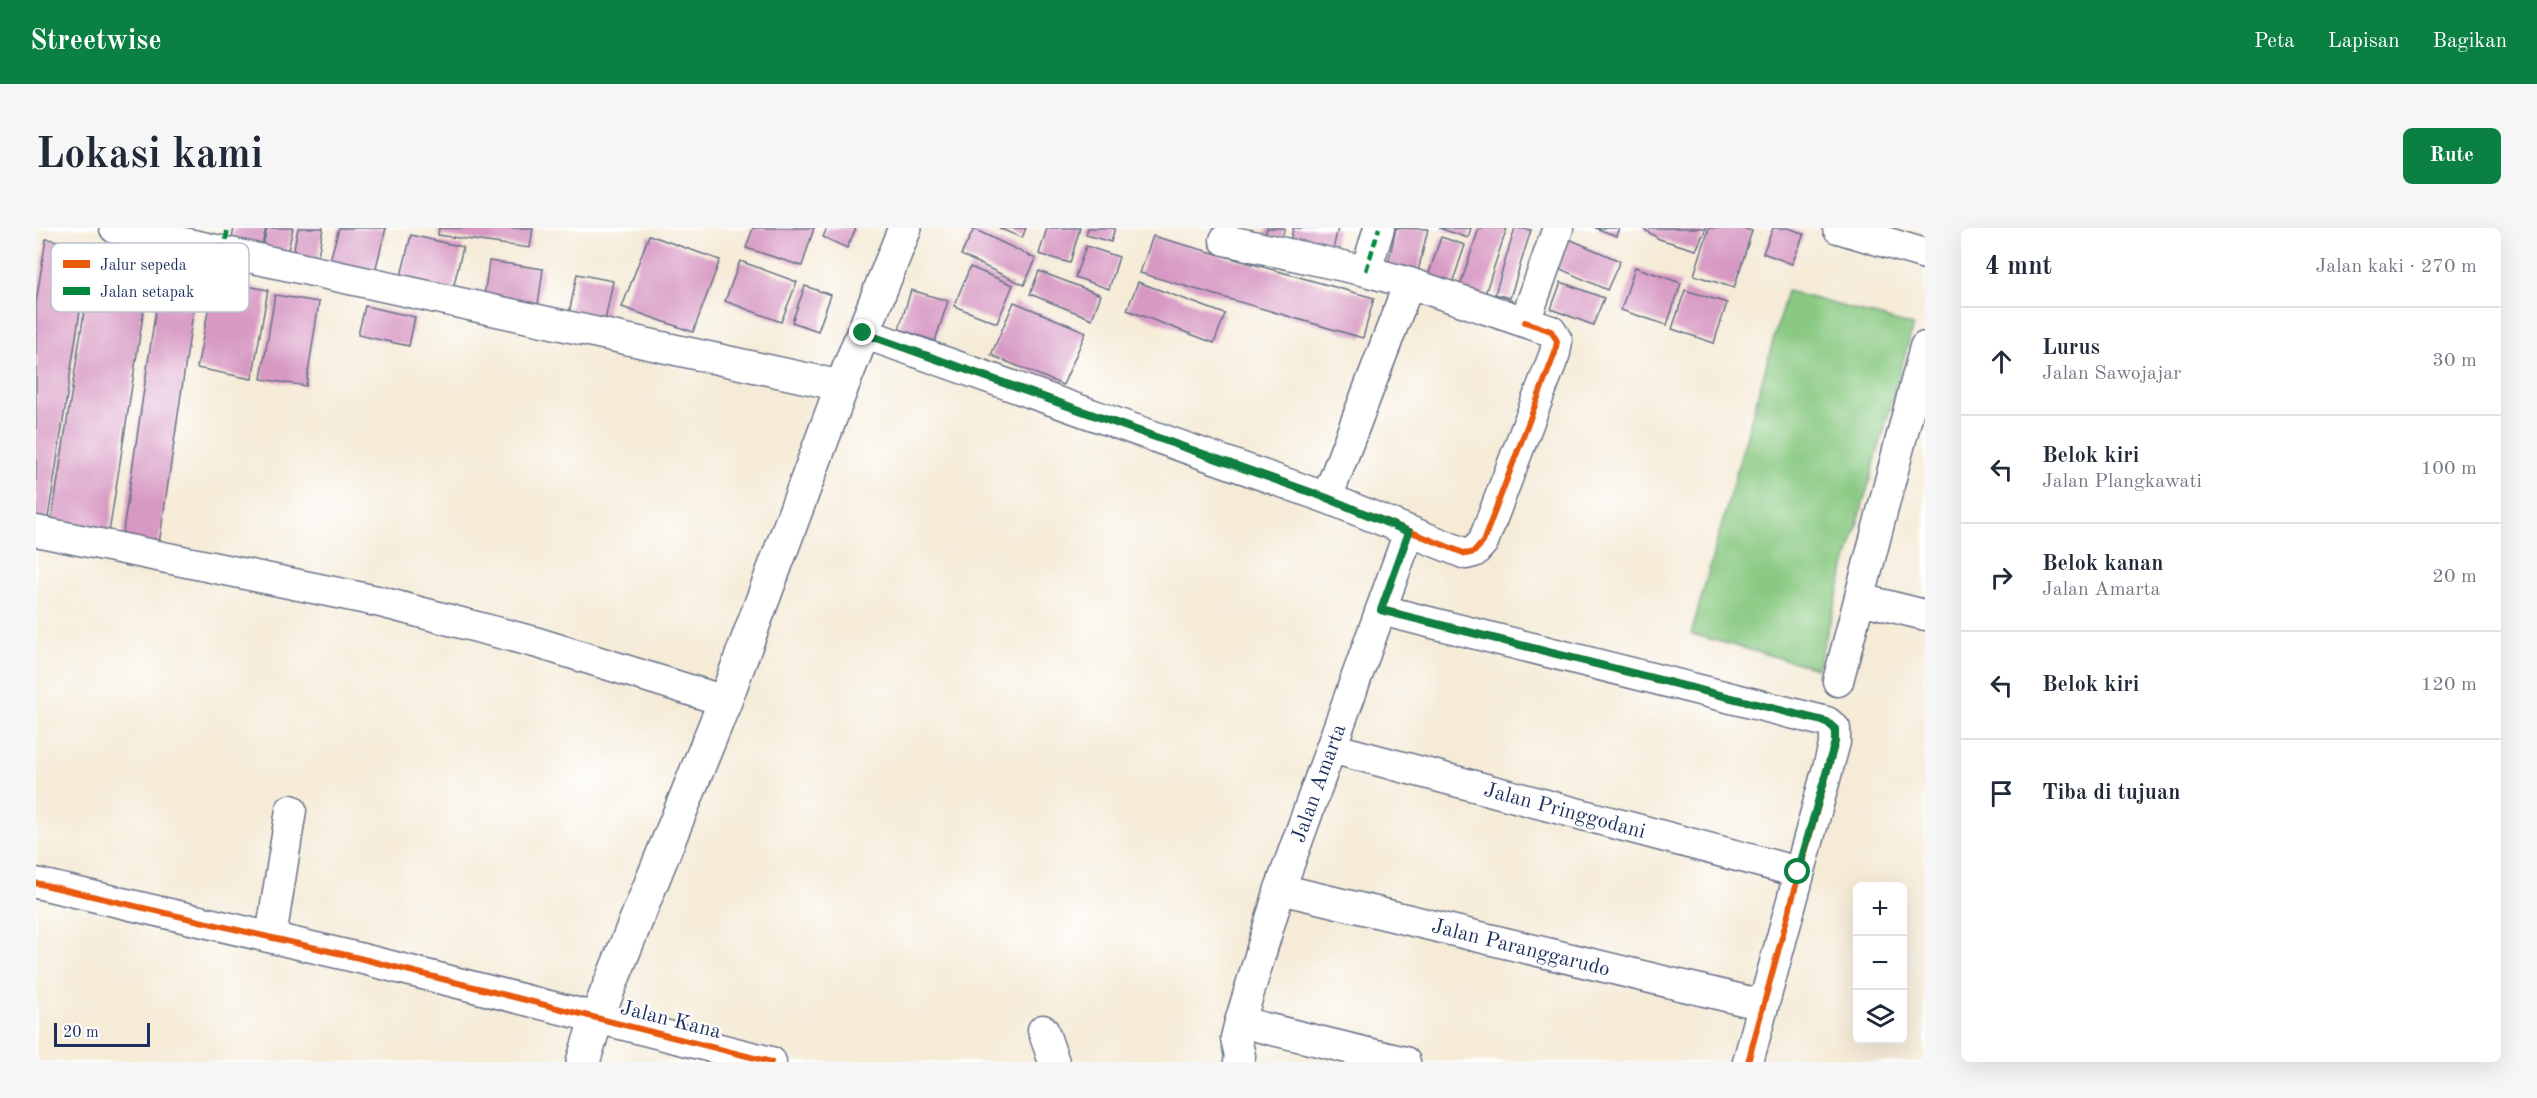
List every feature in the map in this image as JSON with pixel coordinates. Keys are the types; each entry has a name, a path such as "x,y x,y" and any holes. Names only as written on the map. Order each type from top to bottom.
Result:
{"main road":[{"path":"583,1062 597,1017 725,701 842,386 905,228"}],"street":[{"path":"115,228 225,240"},
{"path":"1366,271 1379,228"},
{"path":"1525,322 1558,228"},
{"path":"1838,228 1925,254"},
{"path":"863,333 1327,498 1466,554 1474,552 1484,542 1555,353 1557,341 1551,331 1409,283 1366,271 1225,240"},
{"path":"249,246 842,386"},
{"path":"1327,498 1409,283"},
{"path":"1838,681 1917,409 1925,347"},
{"path":"36,531 377,601 538,643 725,701"},
{"name":"Jalan Amarta","path":"1217,1062 1238,1041 1280,889 1409,532"},
{"path":"1860,599 1925,615"},
{"path":"1381,610 1827,722 1835,729 1835,742 1748,1062"},
{"name":"Jalan Pringgodani","path":"1331,748 1798,872"},
{"path":"271,937 291,810"},
{"name":"Jalan Kana","path":"36,883 271,937 771,1062"},
{"name":"Jalan Paranggarudo","path":"1280,889 1763,1005"},
{"path":"1043,1030 1054,1062"},
{"path":"1238,1041 1405,1062"}],"green space":[{"path":"1787,291 1913,326 1817,668 1691,634"}],"building":[{"path":"234,228 266,228 259,256 249,254 249,243 231,243"},
{"path":"267,228 293,228 286,259 261,254"},
{"path":"298,228 323,228 316,267 291,263"},
{"path":"339,228 386,228 373,279 328,267"},
{"path":"439,228 533,228 530,248 438,235"},
{"path":"753,228 814,228 802,266 746,248"},
{"path":"827,228 856,228 847,248 823,237"},
{"path":"999,228 1026,228 1022,238"},
{"path":"1047,228 1080,228 1070,263 1039,254"},
{"path":"1088,228 1115,228 1111,242 1086,235"},
{"path":"1267,228 1285,228 1282,238 1265,234"},
{"path":"1293,228 1338,228 1332,254 1290,244"},
{"path":"1396,228 1428,229 1416,280 1386,273"},
{"path":"1439,228 1471,228 1468,238"},
{"path":"1479,228 1507,228 1484,297 1459,289"},
{"path":"1515,228 1531,230 1510,298 1495,294"},
{"path":"1595,228 1620,228 1617,236"},
{"path":"1642,228 1706,228 1696,250 1659,239"},
{"path":"1709,228 1742,228 1752,231 1734,288 1694,275"},
{"path":"1773,228 1789,228 1804,234 1792,264 1763,253"},
{"path":"974,229 1036,259 1024,285 961,255"},
{"path":"411,235 463,247 451,297 399,284"},
{"path":"649,235 720,260 693,332 622,307"},
{"path":"1153,236 1374,298 1363,338 1140,273"},
{"path":"1441,237 1465,245 1450,290 1426,282"},
{"path":"46,239 71,243 51,243 51,312 80,312 47,525 36,523 36,303"},
{"path":"1569,239 1620,261 1607,290 1556,267"},
{"path":"1086,246 1119,257 1109,289 1075,277"},
{"path":"489,261 543,269 537,312 483,304"},
{"path":"740,261 797,282 781,322 725,301"},
{"path":"970,267 1013,285 997,323 954,306"},
{"path":"1635,267 1681,283 1667,325 1621,310"},
{"path":"1039,271 1101,295 1092,319 1030,294"},
{"path":"577,274 613,281 603,331 567,324"},
{"path":"1138,282 1225,314 1214,343 1127,310"},
{"path":"1561,282 1604,298 1593,325 1551,309"},
{"path":"249,286 268,290 252,379 197,368 208,312 249,312"},
{"path":"805,286 831,295 818,331 792,322"},
{"path":"911,290 948,301 935,341 899,329"},
{"path":"1685,290 1727,303 1714,343 1672,329"},
{"path":"275,295 319,302 306,386 261,379"},
{"path":"1014,302 1086,332 1063,385 991,355"},
{"path":"365,306 415,317 409,346 358,335"},
{"path":"84,312 143,312 108,539 50,530"},
{"path":"155,312 193,312 158,551 121,545"}],"marked path":[{"path":"225,243 228,228"},
{"path":"1366,271 1379,228"}],"cycle path":[{"path":"863,333 1327,498 1466,554 1474,552 1483,542 1555,353 1557,341 1551,331 1525,322"},
{"path":"1381,610 1827,722 1835,729 1835,742 1748,1062"},
{"path":"36,883 359,958 771,1062"}],"route":[{"path":"863,333 1327,498 1409,532 1381,610 1827,722 1835,729 1835,742 1798,872"}]}
